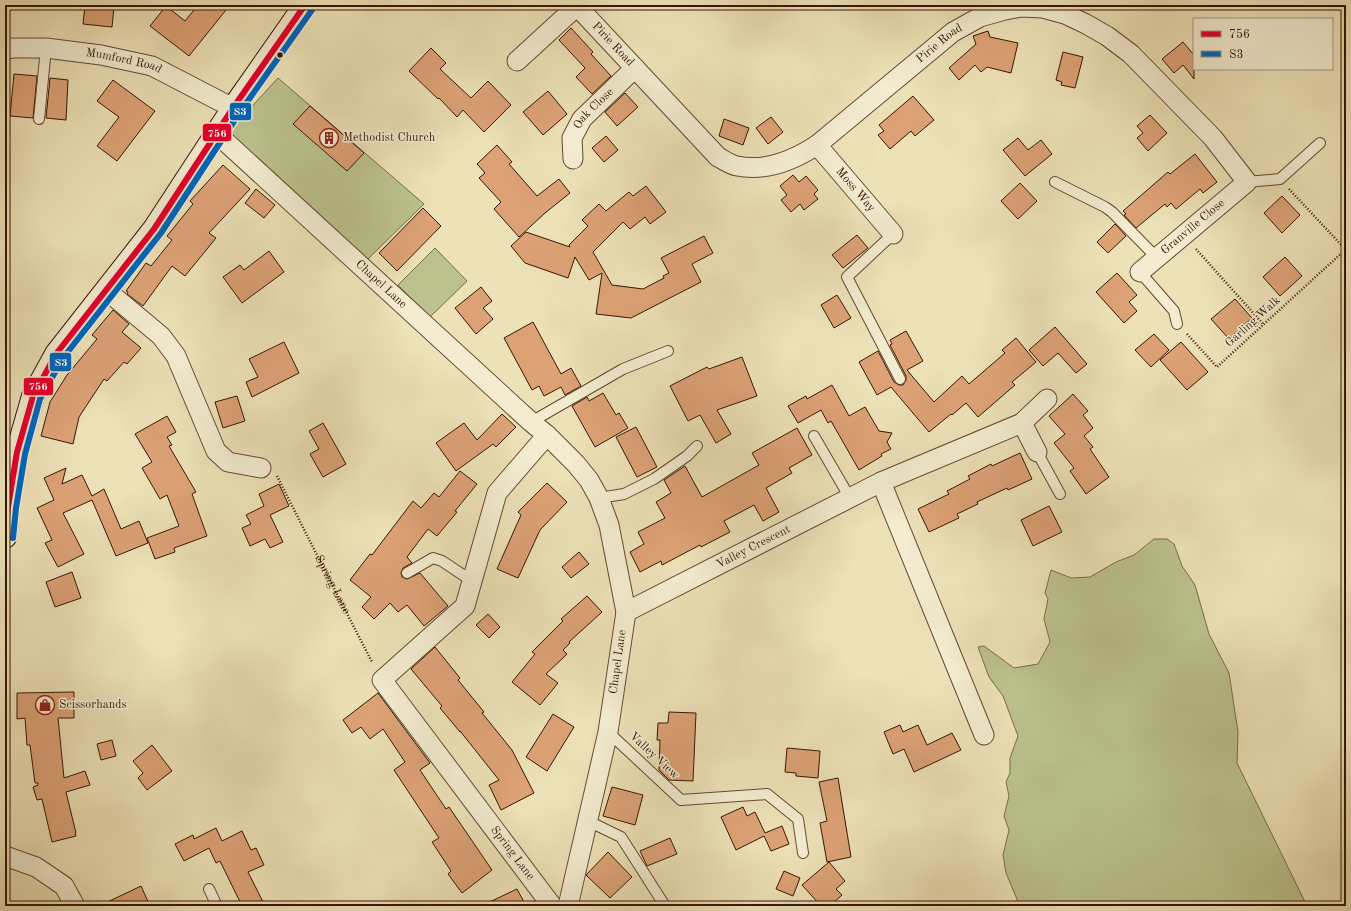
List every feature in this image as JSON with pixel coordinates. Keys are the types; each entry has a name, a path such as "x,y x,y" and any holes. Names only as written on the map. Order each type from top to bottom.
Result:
{"street":[{"path":"5,537 7,506 17,452 33,396 56,354 154,229 216,133 305,5"},
{"path":"517,61 577,6"},
{"name":"Pirie Road","path":"577,6 718,157 736,166 756,168 778,164 800,156 817,145 953,32 980,17 1005,10 1021,7 1043,8 1065,14 1086,24 1107,36 1131,54 1213,138 1247,182"},
{"name":"Mumford Road","path":"5,49 46,48 101,55 152,66 233,108"},
{"name":"Oak Close","path":"573,159 572,138 582,119 635,68"},
{"name":"Chapel Lane","path":"216,133 530,422 547,435 576,464 599,498 609,525 626,612 608,732 568,906"},
{"name":"Moss Way","path":"817,145 893,234"},
{"name":"Granville Close","path":"1140,272 1247,182"},
{"path":"106,290 161,336 176,356 216,451 228,462 260,468"},
{"name":"Valley Crescent","path":"626,612 881,482 1022,423 1047,399"},
{"path":"1022,423 1037,452"},
{"path":"382,680 464,606 497,492 547,435"},
{"path":"881,482 984,735"},
{"name":"Spring Lane","path":"382,680 552,906"},
{"path":"5,856 36,867 64,886 75,906"}],"lane":[{"path":"39,119 46,48"},
{"path":"1247,182 1280,179 1320,143"},
{"path":"1055,182 1105,206 1157,258"},
{"path":"893,234 847,277 900,379"},
{"path":"1140,272 1174,311 1177,324"},
{"path":"530,422 623,369 668,351"},
{"path":"814,436 850,498"},
{"path":"599,498 624,494 654,479 687,456 697,446"},
{"path":"1037,452 1060,494"},
{"path":"407,573 433,558 442,561 472,581"},
{"name":"Valley View","path":"608,732 681,800 767,794 798,819 803,853"},
{"path":"588,821 621,837 666,906"},
{"path":"209,890 217,906"}],"path":[{"name":"Garling Walk","path":"1177,324 1217,367 1346,250 1280,179"},
{"path":"1184,235 1264,324"},
{"name":"Spring Lane","path":"260,468 278,477 382,680"}],"green space":[{"path":"278,78 424,204 367,260 225,136"},
{"path":"435,248 467,281 430,317 398,285"},
{"path":"1154,539 1167,539 1174,544 1182,566 1195,585 1209,634 1229,673 1238,732 1237,763 1307,906 1019,906 1006,873 1003,855 1009,830 1004,816 1009,796 1006,782 1010,773 1010,758 1018,736 1003,696 989,677 978,647 984,646 1014,668 1038,664 1050,642 1044,619 1048,599 1045,593 1051,570 1071,578 1090,577 1116,562 1134,555"}],"building":[{"path":"85,5 114,7 112,27 83,24"},
{"path":"198,5 230,5 189,56 150,26 166,6 185,21"},
{"path":"571,28 593,52 591,54 611,76 592,94 576,77 585,68 559,40"},
{"path":"988,31 990,37 1018,43 1011,73 987,67 981,72 975,65 959,80 949,68 976,44 973,36"},
{"path":"1183,42 1193,54 1194,79 1183,65 1174,73 1162,59"},
{"path":"431,48 446,63 440,69 471,98 488,81 511,105 484,132 463,110 457,117 439,98 438,99 409,71"},
{"path":"1063,52 1083,57 1075,88 1061,85 1062,82 1056,80"},
{"path":"14,74 37,76 33,118 10,116"},
{"path":"50,78 68,80 66,120 46,118"},
{"path":"113,80 155,111 117,161 97,146 119,117 97,101"},
{"path":"548,91 567,114 543,135 523,112"},
{"path":"625,93 638,107 617,126 605,112"},
{"path":"913,96 934,120 915,136 911,131 890,149 878,135 884,131 879,125"},
{"name":"Methodist Church","path":"310,106 364,153 347,171 293,124"},
{"path":"1150,115 1167,133 1148,151 1137,138 1143,133 1137,126"},
{"path":"771,117 783,132 768,144 756,128"},
{"path":"724,119 749,128 743,145 719,136"},
{"path":"606,136 618,150 604,162 592,148"},
{"path":"1018,138 1028,150 1041,140 1052,154 1025,176 1003,150"},
{"path":"497,145 512,162 509,164 537,196 559,179 570,193 519,237 494,209 501,202 479,178 485,173 477,164"},
{"path":"1195,154 1217,182 1203,193 1200,189 1176,209 1171,203 1167,207 1165,204 1136,228 1124,215 1126,214 1123,211 1168,172 1170,174"},
{"path":"223,165 250,189 209,233 216,238 185,276 172,266 143,306 127,294 128,292 126,291 146,263 151,266 172,240 167,236 193,204 190,201"},
{"path":"793,175 799,182 806,176 818,190 814,194 818,199 804,210 800,204 791,212 781,200 787,195 780,186"},
{"path":"1020,183 1037,201 1018,219 1001,201"},
{"path":"646,186 666,212 650,224 645,217 630,229 623,222 593,252 612,285 643,289 664,278 663,276 669,273 661,258 704,236 713,253 692,264 701,282 631,318 596,314 602,273 589,280 575,257 568,278 525,263 511,246 526,232 570,247 569,245 588,226 582,220 599,204 606,211 629,192 633,196"},
{"path":"256,189 275,205 264,218 245,203"},
{"path":"1282,196 1300,215 1282,233 1264,213"},
{"path":"423,208 441,226 397,271 379,253"},
{"path":"1115,224 1126,236 1108,253 1097,242"},
{"path":"857,235 868,248 843,268 832,255"},
{"path":"269,251 284,272 242,303 223,277 240,265 244,270"},
{"path":"1285,257 1302,276 1280,296 1263,277"},
{"path":"1117,273 1137,295 1129,302 1137,311 1124,323 1096,292"},
{"path":"481,287 492,301 483,308 493,319 476,334 455,308"},
{"path":"837,295 851,318 834,328 821,305"},
{"path":"1235,299 1252,318 1229,339 1211,319"},
{"path":"113,310 129,324 122,332 141,348 127,364 124,362 107,381 104,379 79,417 73,444 41,436 50,402 67,375 97,339 92,335"},
{"path":"533,322 561,374 571,368 581,386 565,395 561,387 544,396 539,386 532,390 504,338"},
{"path":"1055,327 1087,364 1076,373 1058,353 1043,366 1029,350"},
{"path":"906,331 923,361 907,370 934,402 962,376 969,384 1005,353 1002,350 1016,338 1036,362 1012,382 1015,385 978,417 966,403 929,432 891,387 877,395 859,362 878,351 894,382 899,385 903,385 906,380 906,376 890,345 892,344 890,340"},
{"path":"1154,334 1169,350 1151,367 1135,350"},
{"path":"284,342 299,373 252,397 246,382 258,377 249,359"},
{"path":"1181,342 1208,372 1187,390 1160,360"},
{"path":"742,357 757,396 717,410 731,434 716,443 700,415 688,421 670,386 707,367 709,369"},
{"path":"832,385 849,416 865,407 879,431 892,433 887,442 891,449 881,454 882,456 859,470 831,421 828,423 821,410 798,423 788,406 806,396 807,399"},
{"path":"603,393 616,415 619,413 628,428 595,447 572,406 587,397 589,401"},
{"path":"1073,394 1088,411 1083,415 1093,428 1084,436 1093,447 1090,449 1109,477 1086,494 1070,471 1074,468 1054,443 1065,434 1049,416"},
{"path":"237,396 245,421 223,428 215,402"},
{"path":"502,414 516,427 496,447 493,444 456,471 436,443 464,423 477,440"},
{"path":"167,416 176,432 167,437 172,445 169,446 196,492 192,494 207,536 174,548 175,552 155,559 147,538 179,526 167,495 160,499 142,468 152,462 135,434"},
{"path":"323,423 346,464 323,477 310,454 319,449 309,431"},
{"path":"636,427 657,467 637,477 616,437"},
{"path":"797,428 812,455 789,468 792,473 766,488 779,512 763,521 754,505 724,521 730,532 701,547 700,545 662,565 661,561 640,572 630,552 644,544 638,532 665,518 656,502 671,493 664,480 685,466 702,497 759,465 752,453"},
{"path":"1020,453 1032,479 1008,490 1007,488 977,502 978,504 957,514 959,518 929,532 918,509 949,494 947,491 970,479 968,476 991,464 992,466"},
{"path":"66,468 62,484 82,475 92,496 104,489 121,529 139,521 148,543 116,556 92,500 63,513 84,554 58,567 45,543 52,540 37,508 54,500 44,478"},
{"path":"460,471 477,484 455,511 457,512 437,536 428,529 407,557 412,563 403,568 401,573 402,577 407,579 420,573 448,606 424,626 407,605 398,612 390,603 374,619 362,607 371,597 350,580 370,554 372,555 413,501 421,508 434,493 439,497"},
{"path":"547,483 567,502 540,530 518,578 497,569 521,515 518,512"},
{"path":"279,484 289,506 270,515 283,542 270,548 265,539 250,546 242,528 251,524 246,515 264,506 259,494"},
{"path":"1049,506 1062,532 1033,546 1021,520"},
{"path":"579,552 589,564 571,578 562,567"},
{"path":"72,572 81,598 55,607 46,582"},
{"path":"587,596 602,612 569,642 570,643 563,650 567,654 546,674 558,683 540,705 512,682 535,654 532,652 563,621 561,619"},
{"path":"488,614 500,627 489,638 476,625"},
{"path":"435,647 460,678 458,680 484,712 482,713 512,750 534,793 501,810 489,785 499,780 440,708 442,706 411,669"},
{"path":"74,692 74,718 58,718 64,778 85,771 90,785 66,792 76,836 52,842 42,799 37,800 33,787 38,785 38,783 35,783 30,745 27,745 25,718 17,719 17,693"},
{"path":"378,693 430,763 420,770 446,809 449,807 492,870 462,893 448,874 451,871 432,842 439,838 394,770 405,762 383,729 370,739 361,727 352,733 343,720"},
{"path":"669,712 696,713 693,781 669,780 659,770 660,740 657,740 658,723 668,723"},
{"path":"553,714 574,727 547,771 526,757"},
{"path":"900,725 903,732 918,725 927,745 952,733 961,750 914,772 904,749 893,754 884,732"},
{"path":"112,740 116,756 101,760 97,744"},
{"path":"152,745 172,771 147,790 138,778 143,773 133,761"},
{"path":"787,748 820,751 818,778 796,776 796,773 785,772"},
{"path":"838,778 851,857 827,862 820,823 827,821 819,782"},
{"path":"612,787 643,795 635,825 603,816"},
{"path":"743,807 747,816 755,812 765,833 782,826 789,844 771,851 764,836 736,850 721,817"},
{"path":"216,828 222,841 242,831 251,850 256,848 264,865 248,872 265,906 242,906 220,861 216,863 209,848 184,861 175,844 193,835 194,839"},
{"path":"670,838 677,854 647,866 640,851"},
{"path":"608,852 632,877 610,898 586,875"},
{"path":"829,862 845,881 836,889 842,895 830,906 821,906 802,885"},
{"path":"784,871 800,878 793,896 776,889"},
{"path":"141,886 150,906 99,906"},
{"path":"517,889 524,902 516,906 481,906"}],"transit line":[{"name":"756","path":"5,537 8,507 17,452 33,396 56,354 154,229 233,108 305,5"},
{"name":"S3","path":"13,538 16,508 25,454 40,399 63,358 161,233 240,112 312,10"}],"place":[{"name":"Methodist Church","path":"329,138"},
{"name":"Scissorhands","path":"45,705"}]}
